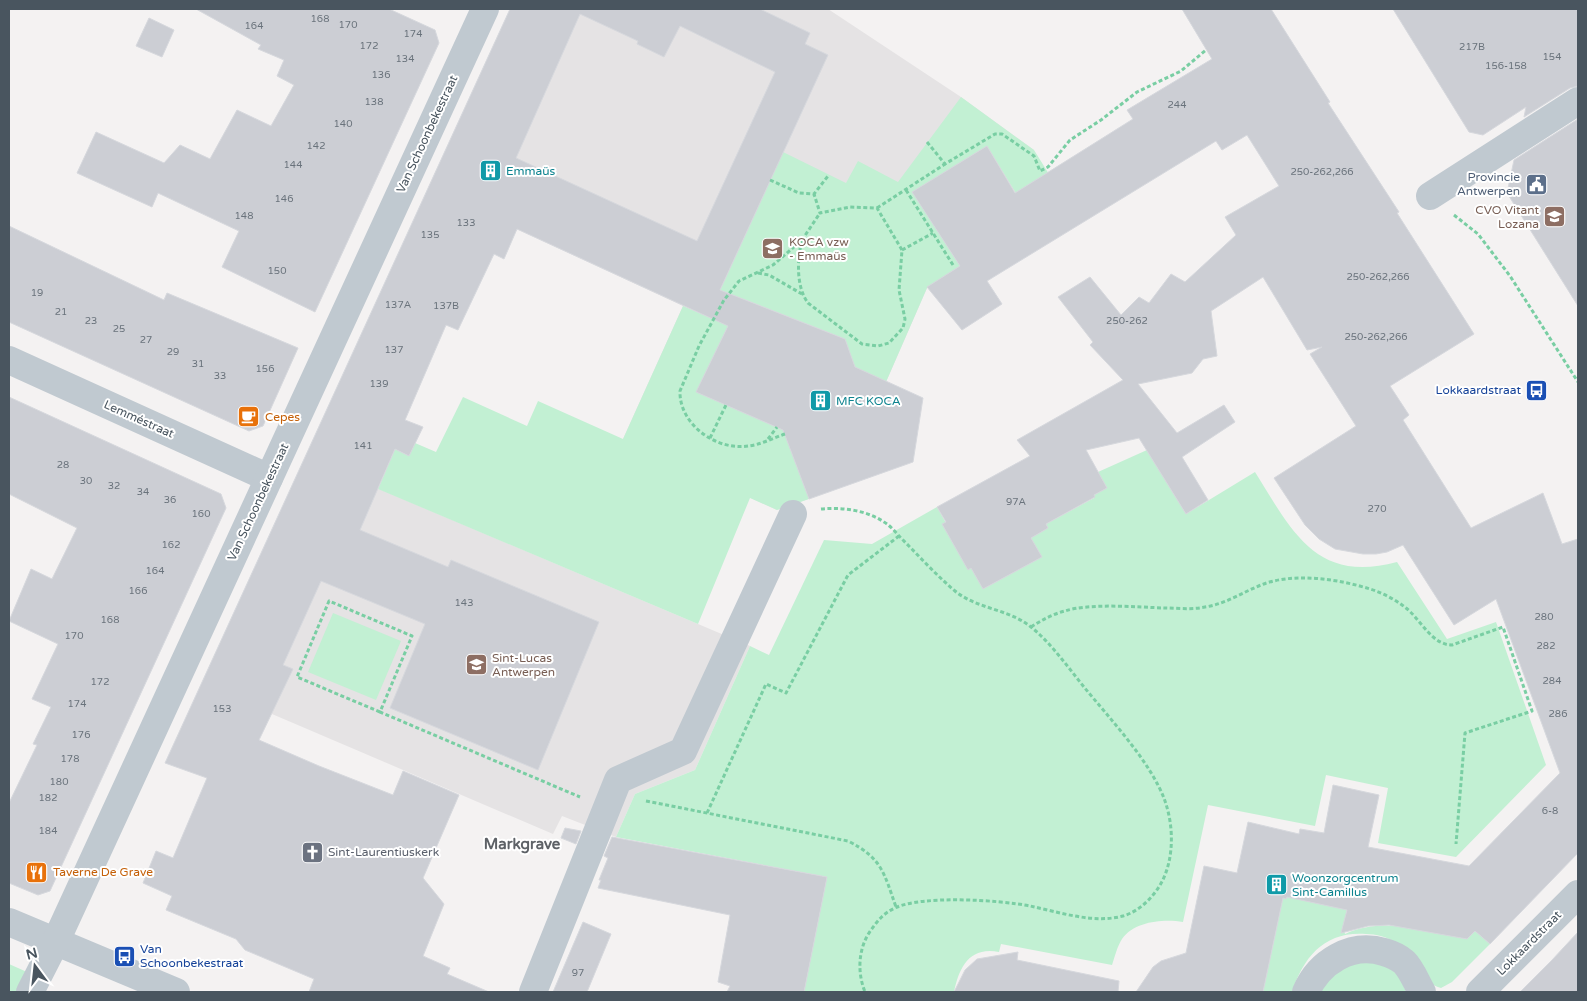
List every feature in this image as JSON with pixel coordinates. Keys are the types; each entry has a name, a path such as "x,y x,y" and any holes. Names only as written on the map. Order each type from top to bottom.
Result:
{"street":[{"name":"Van Schoonbekestraat","path":"30,992 56,941 269,478 476,12"},
{"path":"1430,196 1578,101"},
{"name":"Lemméstraat","path":"9,360 269,478"},
{"path":"533,992 618,780 683,751 793,514"},
{"name":"Lokkaardstraat","path":"1480,992 1578,894"},
{"path":"9,922 176,992"},
{"path":"1306,992 1322,968 1333,959 1348,952 1378,950 1393,955 1404,963 1422,992"}],"path":[{"path":"785,434 748,446 722,443 699,431 684,412 680,399 680,391 699,346 724,300 739,281 773,265 802,240 820,213 850,207 877,208 944,164 995,134 1002,134 1034,156 1040,171 1048,167 1070,140 1101,120 1137,92 1181,70 1206,50"},
{"path":"927,142 944,164"},
{"path":"814,194 828,176"},
{"path":"770,180 799,193 814,194"},
{"path":"906,190 952,265"},
{"path":"814,194 820,213"},
{"path":"1430,196 1478,234 1510,276 1578,382"},
{"path":"758,272 769,275 802,294 808,303 862,344 878,346 889,343 902,328 905,318 899,290 902,250 877,208"},
{"path":"902,250 932,233"},
{"path":"802,240 799,264 802,294"},
{"path":"710,438 726,405"},
{"path":"767,440 776,427"},
{"path":"793,514 834,508 850,509 885,522 957,592 988,608 1015,617 1031,627 1052,648 1114,723 1152,773 1165,801 1171,826 1170,852 1165,876 1141,908 1123,916 1098,918 1077,916 1027,905 986,900 947,900 896,907 879,918 865,938 860,959 860,979 865,992"},
{"path":"707,813 766,684 786,693 848,575 899,536"},
{"path":"1031,627 1044,619 1066,610 1086,607 1186,609 1205,607 1224,602 1262,585 1293,578 1338,582 1369,589 1389,597 1407,608 1438,642 1444,645 1452,645 1503,627 1532,711 1466,733 1456,844"},
{"path":"380,712 412,636 329,601 297,677 380,712 610,802 707,813 848,841 875,858 885,873 896,907"}],"shaded area":[{"name":"KOCA vzw - Emmaüs","path":"510,9 828,9 961,97 1034,150 1033,221 927,288 886,382 913,462 777,510 623,439 683,306 428,188"},
{"name":"Sint-Lucas Antwerpen","path":"306,458 750,646 695,770 635,794 616,837 562,816 553,834 272,714"}],"green space":[{"path":"961,97 1034,150 1065,200 1033,221 987,146 913,192 960,266 927,288 886,382 855,367 845,339 741,298 697,392 783,430 809,499 777,510 750,498 698,624 378,489 395,449 409,456 415,443 436,452 463,397 527,426 538,401 623,439 683,306 708,317 783,152 846,183 858,161 898,182"},
{"path":"1147,450 1186,514 1255,472 1281,514 1295,532 1326,559 1346,566 1369,567 1397,562 1447,639 1496,622 1546,765 1456,857 1378,843 1388,788 1326,775 1315,826 1208,805 1183,922 1159,921 1134,928 1122,939 1112,965 1001,944 999,952 980,952 967,961 959,975 954,992 804,992 827,877 616,837 635,794 695,770 750,646 769,655 824,540 872,544 937,507 983,589 1041,557 1031,538 1048,528 1046,524 1094,498 1094,495 1107,488 1098,472"},
{"path":"333,613 401,641 376,700 308,672"},
{"path":"1287,897 1347,909 1345,934 1375,926 1390,926 1420,929 1466,939 1475,931 1490,944 1452,982 1441,988 1421,975 1401,948 1389,939 1370,934 1352,934 1339,937 1318,948 1303,967 1292,992 1263,992 1283,898 1286,899"},
{"path":"1360,960 1389,968 1399,977 1406,992 1317,992 1331,973"},
{"path":"9,964 27,972 17,992 9,992"}],"building":[{"path":"196,9 389,9 435,30 439,43 315,312 222,267 239,231 158,193 152,207 77,173 96,132 164,163 180,145 210,159 237,110 271,126 294,85 277,76 284,60 258,49 261,45"},
{"path":"510,9 760,9 810,33 805,44 828,55 720,290 845,339 855,367 923,398 913,462 809,499 783,430 696,392 728,326 517,229 504,259 494,254 458,330 446,325 405,420 423,427 409,456 395,449 360,530 448,567 451,560 599,622 538,770 390,708 425,624 321,581 283,665 293,669 259,740 393,795 403,771 459,795 423,878 444,904 423,956 450,968 447,974 489,992 309,992 314,979 245,950 236,939 166,910 172,896 143,883 156,851 173,858 207,778 165,763","holes":["580,14 638,41 637,44 664,57 680,26 775,72 697,241 516,158"]},
{"path":"1182,9 1271,9 1474,334 1390,386 1409,415 1403,420 1471,528 1543,493 1562,544 1578,539 1578,853 1490,944 1475,931 1467,939 1389,925 1368,926 1341,933 1347,910 1287,897 1286,899 1283,898 1263,992 1136,992 1153,967 1161,961 1186,953 1204,866 1237,873 1248,822 1299,834 1300,829 1324,833 1333,785 1379,795 1368,847 1469,866 1560,773 1496,599 1454,625 1403,545 1387,552 1376,554 1363,554 1335,549 1319,539 1305,525 1274,478 1356,426 1310,354 1322,347 1307,350 1263,277 1211,311 1217,356 1203,359 1192,373 1138,384 1177,433 1224,405 1235,422 1182,457 1208,500 1186,514 1139,438 1086,450 1107,488 1094,495 1095,497 1046,524 1048,528 1031,538 1042,557 983,589 971,568 968,570 942,524 946,522 937,507 1030,456 1017,440 1123,380 1090,345 1093,342 1058,297 1090,277 1121,315 1139,297 1149,303 1171,274 1185,282 1236,235 1225,217 1279,186 1247,135 1222,150 1216,141 987,281 1002,304 962,330 927,287 960,266 912,192 987,146 1015,193 1133,119 1127,110 1212,59"},
{"path":"1393,9 1578,9 1578,86 1570,88 1524,117 1526,107 1483,135 1469,132"},
{"path":"149,18 174,30 162,57 136,46"},
{"path":"1578,119 1578,306 1507,193 1514,160"},
{"path":"9,226 164,300 167,293 298,348 263,426 249,431 9,322"},
{"path":"9,397 221,494 226,508 50,891 38,895 9,883 9,803 37,745 33,744 51,707 32,699 58,644 9,621 31,569 52,579 77,528 9,494"},
{"path":"565,828 581,831 576,844 561,838"},
{"path":"612,837 827,877 804,992 727,992 730,986 718,982 730,915 598,888 601,880 599,880 608,858 604,856"},
{"path":"583,922 611,934 587,992 553,992"},
{"path":"1578,932 1578,992 1520,992 1552,960"},
{"path":"1018,952 1017,960 1119,981 1118,992 954,992 965,970 977,959"}],"place":[{"name":"Emmaüs","path":"490,171"},
{"name":"Provincie Antwerpen","path":"1536,184"},
{"name":"CVO Vitant Lozana","path":"1555,217"},
{"name":"KOCA vzw - Emmaüs","path":"773,249"},
{"name":"Lokkaardstraat","path":"1537,390"},
{"name":"MFC KOCA","path":"820,401"},
{"name":"Cepes","path":"249,417"},
{"name":"Sint-Lucas Antwerpen","path":"476,665"},
{"name":"Sint-Laurentiuskerk","path":"312,852"},
{"name":"Taverne De Grave","path":"37,872"},
{"name":"Woonzorgcentrum Sint-Camillus","path":"1276,885"},
{"name":"Van Schoonbekestraat","path":"124,956"}],"district":[{"name":"Markgrave","path":"522,844"}]}
